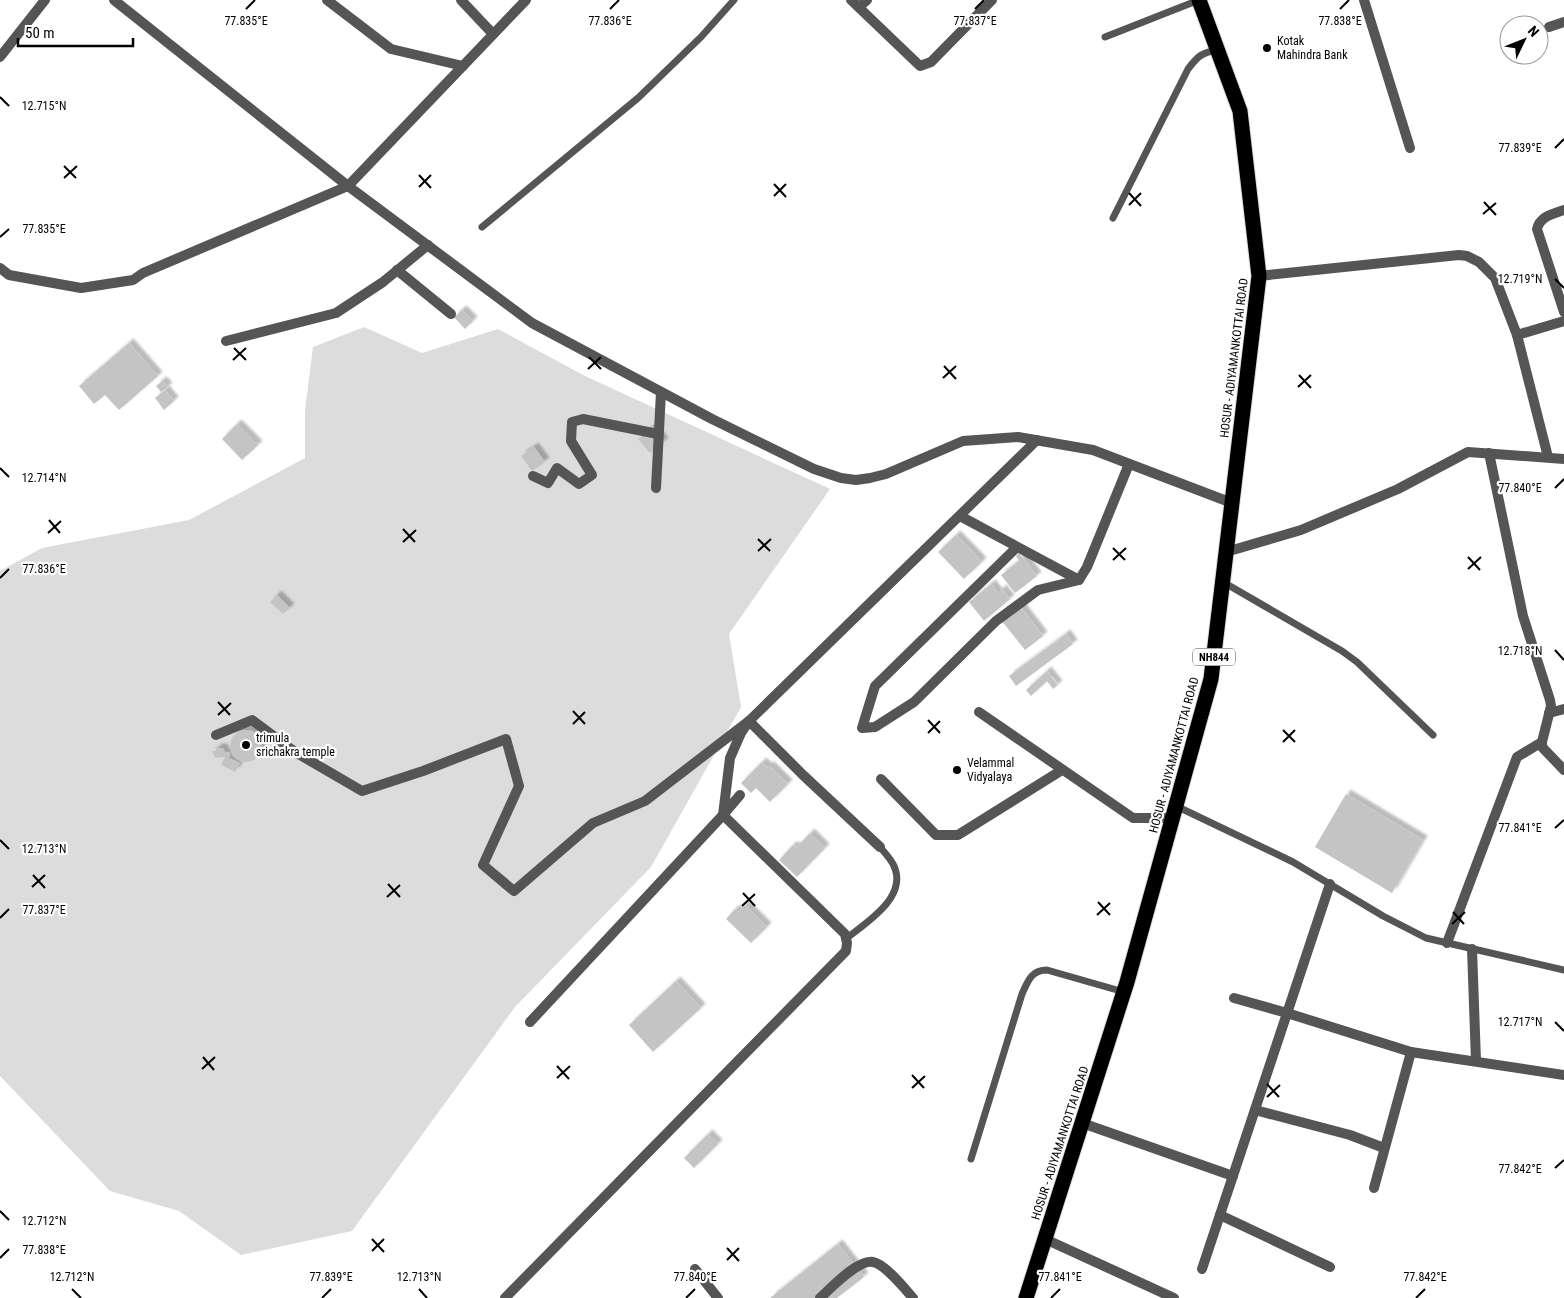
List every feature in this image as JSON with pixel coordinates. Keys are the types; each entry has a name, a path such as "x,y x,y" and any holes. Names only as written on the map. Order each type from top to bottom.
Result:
{"highway":[{"name":"HOSUR - ADIYAMANKOTTAI ROAD","path":"1026,1298 1124,992 1211,679 1259,276 1240,111 1199,0"}],"street":[{"path":"0,57 45,0"},
{"path":"114,0 348,186 532,323 712,419 814,469 841,478 856,480 886,474 963,441 1018,437 1093,450 1232,503"},
{"path":"327,0 391,49 463,66"},
{"path":"461,0 493,34"},
{"path":"0,268 9,275 81,288 133,280 143,273 348,186 526,0"},
{"path":"859,2 920,66 931,62 992,0"},
{"path":"1364,0 1410,148"},
{"path":"1549,27 1564,22"},
{"path":"1564,210 1546,216 1539,222 1538,229 1564,312"},
{"path":"226,341 336,314 428,245"},
{"path":"1259,276 1459,255 1467,256 1479,262 1495,278 1517,335 1548,457"},
{"path":"397,270 451,314"},
{"path":"1517,335 1564,321"},
{"path":"656,488 661,392"},
{"path":"533,476 548,484 557,468 578,484 592,475 571,441 572,422 583,419 658,434"},
{"path":"216,735 252,720 295,752 362,791 423,771 506,739 519,786 483,866 514,891 593,823 645,801 749,721 1037,440"},
{"path":"1226,552 1301,530 1398,489 1468,452 1564,459"},
{"path":"1489,453 1523,616 1550,700 1542,742 1545,752 1564,770"},
{"path":"1017,546 875,686 862,728 875,727 914,702 996,620 1038,590 1079,580 1087,567 1129,464"},
{"path":"960,516 1079,580"},
{"path":"1549,713 1564,708"},
{"path":"979,712 1133,818 1174,812"},
{"path":"723,815 730,758 741,733 749,721"},
{"path":"749,721 880,847"},
{"path":"1447,943 1517,757 1542,742"},
{"path":"881,779 936,835 958,834 1062,770"},
{"path":"530,1022 740,795"},
{"path":"505,1298 846,951 847,938 723,815"},
{"path":"1202,1269 1330,884"},
{"path":"1472,949 1476,1060"},
{"path":"1234,998 1411,1052 1476,1060 1564,1075"},
{"path":"1374,1188 1411,1052"},
{"path":"1255,1110 1350,1135 1384,1148"},
{"path":"1082,1123 1233,1176"},
{"path":"1220,1215 1330,1267"},
{"path":"1045,1239 1174,1298"},
{"path":"820,1298 858,1266 866,1262 875,1262 884,1268 913,1298"},
{"path":"695,1269 718,1298"}],"lane":[{"path":"482,227 638,98 701,37 734,0"},
{"path":"1105,37 1199,0"},
{"path":"1113,218 1188,69 1196,58 1204,53 1218,50"},
{"path":"1223,581 1342,651 1357,662 1433,735"},
{"path":"1174,812 1293,862 1383,916 1426,938 1564,970"},
{"path":"847,938 875,917 890,899 897,881 894,866 880,847"},
{"path":"971,1158 1022,994 1034,973 1039,970 1047,970 1124,992"}],"shaded area":[{"path":"364,327 422,353 498,329 585,376 830,489 729,634 741,707 651,867 515,1007 352,1231 241,1255 179,1211 110,1191 0,1076 0,571 42,548 189,520 305,458 305,410 313,347"}],"building":[{"path":"462,310 473,321 465,329 454,317"},
{"path":"129,343 158,376 119,410 105,395 94,404 79,386"},
{"path":"162,381 168,387 161,392 156,386"},
{"path":"165,390 174,401 164,410 155,398"},
{"path":"237,424 258,445 242,460 222,439"},
{"path":"652,427 664,442 650,453 638,439"},
{"path":"534,447 545,462 532,471 521,456"},
{"path":"956,535 982,562 964,579 938,552"},
{"path":"1019,553 1037,576 1015,593 1001,575 1019,561 1016,556"},
{"path":"991,584 998,593 1002,589 1010,599 984,621 969,602"},
{"path":"277,595 290,608 283,614 270,602"},
{"path":"1020,606 1043,636 1025,650 1001,620"},
{"path":"1066,634 1073,644 1016,686 1009,676"},
{"path":"1047,671 1058,685 1053,689 1047,681 1031,696 1026,690"},
{"name":"trimula srichakra temple","path":"246,730 257,735 262,746 257,757 246,762 235,757 230,746 235,735"},
{"path":"216,748 223,748 225,753 229,752 230,756 227,757 240,763 235,772 221,765 225,757 215,758 212,751 216,751"},
{"path":"762,762 767,767 770,766 788,784 770,802 756,788 751,793 741,783"},
{"path":"1346,794 1423,840 1392,893 1315,847"},
{"path":"810,833 825,848 797,877 779,860 792,846 797,847"},
{"path":"745,905 767,927 751,943 726,919 735,909 738,912"},
{"path":"676,981 701,1008 653,1052 629,1025"},
{"path":"708,1134 718,1144 694,1168 684,1158"},
{"path":"838,1244 864,1277 837,1298 770,1298"}],"place":[{"name":"Kotak Mahindra Bank","path":"1267,48"},
{"name":"trimula srichakra temple","path":"246,745"},
{"name":"Velammal Vidyalaya","path":"957,770"}]}
